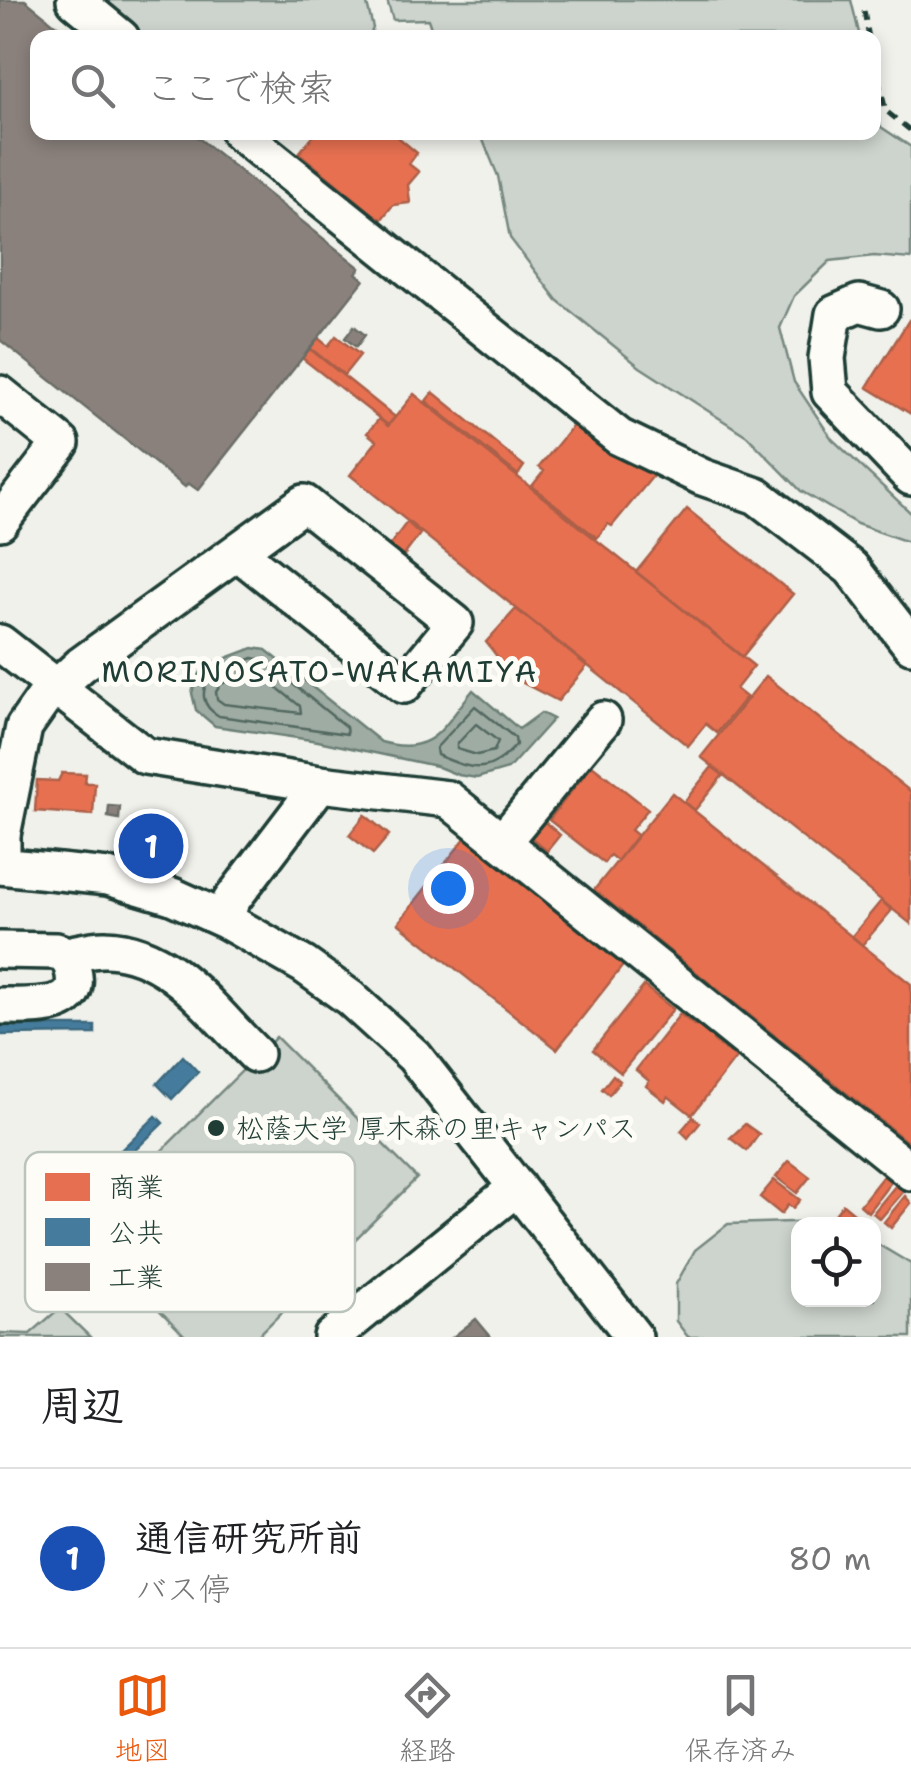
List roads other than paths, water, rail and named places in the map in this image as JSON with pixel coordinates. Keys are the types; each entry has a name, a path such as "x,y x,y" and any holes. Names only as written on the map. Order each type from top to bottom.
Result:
{"street":[{"path":"74,0 111,30"},
{"path":"249,140 619,438 702,477 757,496 851,568 911,645"},
{"path":"881,309 858,303 834,314 827,358 830,392 911,477"},
{"path":"0,394 61,443 0,522"},
{"path":"239,553 404,685 456,623 304,503 80,665 55,688 24,727 2,835 1,866 108,877 172,896 224,920 350,998 414,1056 634,1337"},
{"path":"0,643 145,756 320,784 448,799 911,1172"},
{"path":"503,841 602,720"},
{"path":"224,920 231,901 320,784"},
{"path":"0,950 56,950 67,955 102,948 144,955 164,965 255,1054"},
{"path":"0,1006 54,1005 66,999 74,987 75,971 67,955"},
{"path":"332,1337 517,1187"}],"water":[{"path":"253,648 266,650 381,742 399,746 425,742 445,726 473,690 519,729 541,713 553,719 508,769 477,778 318,741 215,726 196,710 192,693 196,680 205,666"}],"place":[{"name":"通信研究所前","path":"151,846"},
{"name":"松蔭大学 厚木森の里キャンパス","path":"216,1128"}],"district":[{"name":"MORINOSATO-WAKAMIYA","path":"320,671"}]}
